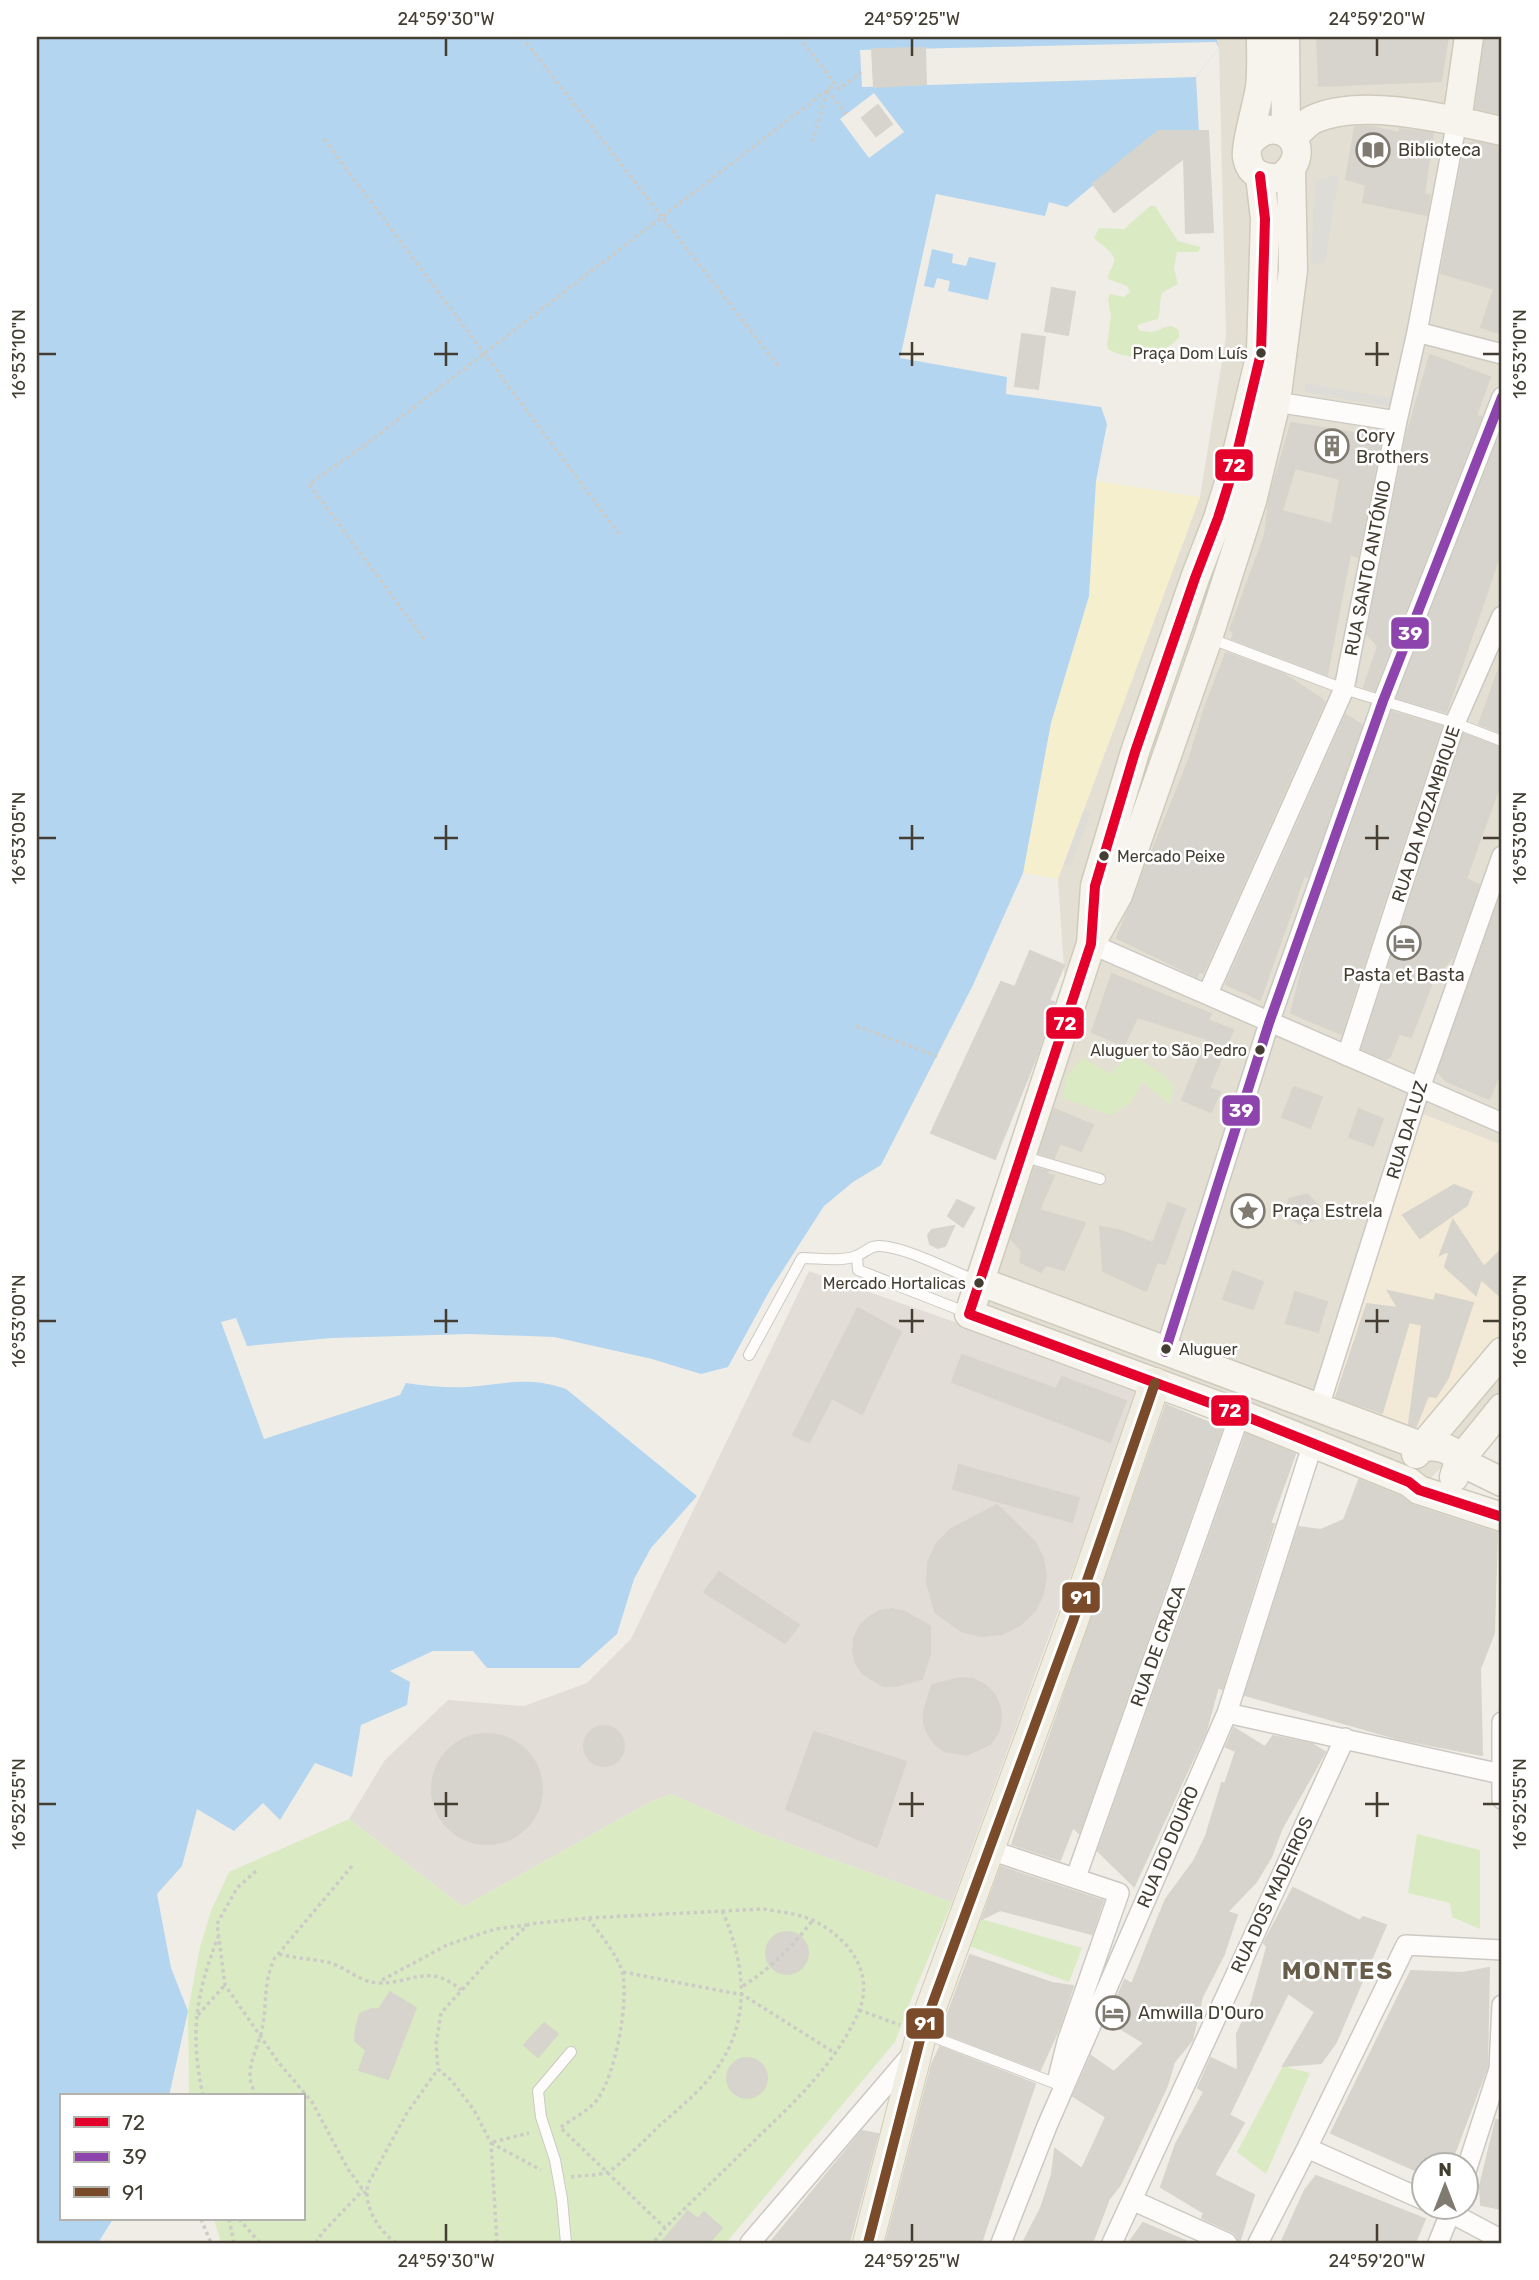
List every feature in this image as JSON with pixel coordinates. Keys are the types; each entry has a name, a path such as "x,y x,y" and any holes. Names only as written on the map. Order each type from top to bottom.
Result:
{"main road":[{"path":"1261,37 1260,86 1247,159 1260,176 1280,178 1291,171"},
{"path":"1285,37 1289,135 1297,151 1297,159 1291,171 1293,270 1276,402 1252,502 1209,638 1118,895 1091,944 969,1314 1502,1517"},
{"path":"1457,121 1469,37"},
{"path":"1289,135 1310,121 1339,112 1395,110 1502,131"},
{"path":"1250,142 1256,134 1265,129 1276,129 1289,135"},
{"path":"1091,944 1095,886 1140,740 1233,470 1261,352 1265,219 1260,176"},
{"path":"981,1282 1424,1447 1448,1449 1455,1453 1459,1461 1502,1482"},
{"path":"1502,1352 1407,1465 1406,1474 1421,1487 1448,1485 1456,1473 1459,1461 1502,1408"},
{"path":"868,2243 919,2041 990,1850 1155,1383"}],"street":[{"name":"RUA SANTO ANTÓNIO","path":"1208,993 1344,690 1457,121"},
{"path":"1417,332 1502,354"},
{"path":"1165,1352 1269,1023 1383,701 1502,397"},
{"path":"1276,402 1397,421"},
{"name":"RUA DA MOZAMBIQUE","path":"1347,1056 1455,723 1502,616"},
{"name":"RUA DA LUZ","path":"1319,1407 1420,1088 1502,856"},
{"path":"1091,944 1502,1123"},
{"name":"RUA DE CRACA","path":"1076,1877 1240,1415"},
{"name":"RUA DO DOURO","path":"1002,2243 1047,2126 1227,1713 1313,1443"},
{"path":"1227,1713 1501,1774"},
{"path":"1502,1723 1502,1799"},
{"name":"RUA DOS MADEIROS","path":"1112,2243 1345,1738"},
{"path":"990,1850 1119,1893 1067,2042 1047,2126"},
{"path":"1258,2243 1406,1945 1502,1950"},
{"path":"1472,2150 1499,2069 1502,2005"},
{"path":"750,2243 919,2041"},
{"path":"1307,2148 1410,2194"},
{"path":"1132,2200 1227,2243"},
{"path":"1438,2243 1444,2220"},
{"path":"1467,2220 1502,2240"}],"lane":[{"path":"1209,638 1344,690 1455,723 1502,741"},
{"path":"1022,1156 1100,1179"},
{"path":"749,1355 802,1258 857,1256 866,1249 880,1246 910,1254 981,1282"},
{"path":"857,1256 858,1270 969,1314"},
{"path":"919,2041 1057,2084"},
{"path":"566,2243 555,2160 541,2117 538,2091 571,2052"}],"path":[{"path":"522,37 779,367"},
{"path":"799,37 839,89 861,72"},
{"path":"424,639 309,484 365,445 835,84"},
{"path":"827,90 846,114"},
{"path":"812,142 827,90"},
{"path":"324,139 619,534"},
{"path":"856,1026 937,1056"},
{"path":"255,2094 250,2079 251,2060 261,2035 266,1977 279,1954 352,1866"},
{"path":"256,1871 237,1888 217,1924 225,1985 279,2063 312,2102 348,2169 364,2192 372,2215 396,2243"},
{"path":"377,1983 447,1945 495,1928 588,1918 763,1909 812,1920 850,1947 861,1966 863,1989 859,2010 835,2053 800,2096 665,2228 653,2243"},
{"path":"639,2145 706,2082 721,2063 739,2021 742,1987 730,1929 722,1910"},
{"path":"742,1987 766,1971 789,1950 812,1920"},
{"path":"316,2243 322,2233 364,2192 377,2163 407,2113 438,2069 436,2044 441,2014 461,1990 529,1924"},
{"path":"203,2094 196,2063 197,2003 204,1972 219,1936"},
{"path":"279,1954 330,1962 353,1975 377,1983 419,1976 447,1978 461,1990"},
{"path":"623,1972 743,1995 835,2053"},
{"path":"197,2016 225,1985"},
{"path":"859,2010 919,2041"},
{"path":"438,2069 452,2080 474,2109 491,2143 497,2243"},
{"path":"561,2127 665,2228"},
{"path":"201,2220 211,2243"},
{"path":"229,2220 234,2243"},
{"path":"240,2220 260,2243"}],"shaded area":[{"path":"1216,37 1502,37 1502,1404 1428,1481 955,1324 1066,999 1058,879 1200,497 1226,336 1219,48"},
{"path":"1339,175 1325,262 1311,265 1315,180"},
{"path":"1306,383 1391,398 1389,407 1305,392"},
{"path":"1084,810 1091,812 1070,866 1064,864"},
{"path":"1423,1114 1502,1145 1502,1334 1421,1435 1332,1399"},
{"path":"809,1271 1140,1387 952,1902 761,1834 671,1794 648,1803 463,1907 349,1819 385,1760 448,1700 524,1706 587,1683 631,1639"}],"green space":[{"path":"1150,206 1155,206 1178,241 1201,247 1198,252 1177,252 1174,269 1178,284 1162,293 1158,319 1137,326 1140,331 1152,332 1172,327 1179,331 1179,338 1155,353 1126,356 1108,349 1111,316 1108,300 1110,294 1124,297 1130,292 1127,286 1108,279 1114,258 1110,251 1094,238 1099,228 1124,229"},
{"path":"1129,1054 1161,1073 1174,1086 1170,1105 1143,1082 1129,1104 1110,1115 1063,1098 1066,1077 1082,1058 1111,1074"},
{"path":"671,1794 761,1834 952,1902 895,2042 726,2243 221,2243 214,2220 304,2220 304,2094 189,2094 188,2011 200,1947 211,1911 229,1872 349,1819 463,1907 648,1803"},
{"path":"1417,1834 1480,1850 1480,1929 1452,1917 1450,1903 1408,1893"},
{"path":"981,1919 1082,1948 1069,1982 969,1946"},
{"path":"1283,2066 1310,2073 1266,2174 1237,2152"}],"sand":[{"path":"1096,481 1200,497 1058,879 1023,873 1051,723 1089,596"}],"water":[{"path":"37,37 1216,37 1219,48 1196,77 1199,133 1158,131 1067,207 1049,202 1045,216 936,194 900,358 1007,377 1006,394 1101,407 1107,424 1096,481 1089,596 1051,723 1023,873 973,985 881,1165 853,1182 824,1206 770,1290 728,1367 701,1374 652,1359 554,1337 470,1334 331,1338 247,1346 236,1318 221,1322 264,1439 400,1395 406,1383 459,1387 516,1382 540,1383 566,1389 697,1496 651,1548 634,1579 617,1634 579,1668 487,1668 473,1651 433,1651 390,1671 410,1682 407,1705 361,1725 352,1777 315,1763 280,1820 263,1803 234,1831 197,1809 182,1866 157,1894 171,1968 188,2011 169,2094 60,2094 60,2220 112,2220 98,2243 37,2243"},
{"path":"932,249 953,254 952,263 966,266 969,257 996,263 988,300 948,291 950,281 937,278 934,288 924,286"}],"pier":[{"path":"1216,42 1219,48 1196,77 862,87 860,50"},
{"path":"874,93 904,132 869,158 840,119"}],"building":[{"path":"1317,37 1448,37 1441,81 1319,86"},
{"path":"1485,37 1502,37 1502,114 1476,108"},
{"path":"925,48 926,84 874,87 872,49"},
{"path":"878,105 892,124 876,136 862,118"},
{"path":"1355,127 1372,127 1399,133 1400,129 1433,133 1424,194 1430,195 1427,215 1363,202 1366,185 1346,179"},
{"path":"1158,131 1208,131 1213,232 1186,233 1184,158 1114,212 1093,184"},
{"path":"1474,142 1502,147 1502,334 1481,327 1494,289 1441,273 1465,145"},
{"path":"1052,288 1075,292 1068,335 1045,331"},
{"path":"1022,334 1045,337 1038,389 1015,386"},
{"path":"1430,355 1490,377 1476,416 1481,417 1374,690 1364,687 1378,646 1367,634 1407,434"},
{"path":"1291,423 1381,437 1358,557 1350,554 1327,675 1232,639 1234,632 1230,630 1265,535 1269,500","holes":["1295,468 1340,479 1332,524 1282,511"]},
{"path":"1502,430 1502,548 1446,712 1397,698"},
{"path":"1226,653 1282,673 1324,703 1203,973 1199,972 1197,977 1117,938 1189,760 1205,707"},
{"path":"1502,666 1502,733 1479,724"},
{"path":"1392,712 1441,726 1341,1034 1291,1013 1305,958"},
{"path":"1346,715 1362,725 1308,877 1304,876 1260,1000 1226,984"},
{"path":"1464,734 1502,748 1502,779 1466,879 1479,885 1453,957 1434,978 1411,1037 1399,1034 1390,1056 1386,1059 1362,1049"},
{"path":"1502,892 1502,1069 1489,1099 1446,1081 1438,1072"},
{"path":"1030,951 1064,965 1049,1001 1054,1002 1037,1055 995,1159 931,1133 1001,982 1015,987"},
{"path":"1112,974 1211,1014 1208,1020 1233,1030 1209,1088 1220,1092 1211,1112 1182,1100 1207,1039 1137,1017 1124,1046 1092,1032"},
{"path":"1294,1087 1322,1097 1310,1128 1282,1117"},
{"path":"1054,1109 1093,1125 1081,1151 1060,1143 1054,1158 1039,1153"},
{"path":"1359,1109 1383,1119 1373,1146 1349,1137"},
{"path":"1035,1168 1048,1171 1047,1174 1054,1176 1039,1210 1085,1223 1064,1270 1046,1265 1041,1272 1020,1262 1022,1251 1011,1239"},
{"path":"1454,1185 1472,1192 1467,1205 1420,1238 1403,1215"},
{"path":"1307,1194 1320,1207 1314,1220 1300,1224 1286,1215 1289,1199"},
{"path":"957,1200 974,1208 963,1227 948,1216"},
{"path":"1168,1203 1185,1209 1165,1264 1157,1262 1146,1291 1103,1271 1100,1227 1118,1230 1153,1243"},
{"path":"1453,1220 1484,1267 1502,1249 1502,1298 1481,1279 1476,1295 1445,1267 1450,1250 1440,1255"},
{"path":"954,1226 945,1246 938,1248 930,1244 928,1235 932,1230"},
{"path":"1233,1271 1263,1282 1253,1309 1223,1299"},
{"path":"1388,1291 1434,1301 1436,1294 1473,1303 1448,1378 1436,1397 1428,1396 1416,1426 1409,1424 1422,1325 1409,1322 1382,1413 1336,1397 1367,1304 1398,1308"},
{"path":"1295,1292 1327,1302 1318,1332 1286,1323"},
{"path":"858,1308 901,1332 862,1414 832,1398 809,1442 793,1435"},
{"path":"962,1355 1056,1389 1062,1377 1126,1401 1110,1442 952,1382"},
{"path":"1166,1405 1222,1428 1079,1833 1073,1827 1060,1860 1012,1844"},
{"path":"1246,1434 1295,1454 1270,1524 1274,1524 1222,1689 1218,1687 1206,1731 1134,1886 1098,1851"},
{"path":"959,1465 1079,1498 1072,1522 953,1489"},
{"path":"1359,1480 1401,1497 1414,1506 1497,1533 1494,1633 1480,1669 1482,1755 1399,1739 1245,1695 1299,1527 1321,1530 1344,1520"},
{"path":"997,1505 1035,1542 1043,1558 1046,1576 1043,1594 1035,1611 1020,1625 1002,1634 981,1636 961,1631 935,1612 927,1583 928,1562 937,1543 951,1529"},
{"path":"719,1572 799,1625 785,1643 704,1592"},
{"path":"892,1609 905,1612 930,1626 930,1654 922,1679 895,1686 883,1686 862,1673 853,1651 854,1639 859,1627 868,1618 879,1611"},
{"path":"960,1678 973,1679 985,1685 995,1695 1000,1707 998,1733 990,1744 967,1755 944,1751 935,1744 924,1723 924,1711 932,1685"},
{"path":"604,1726 618,1732 624,1746 618,1760 604,1766 590,1760 584,1746 590,1732"},
{"path":"1234,1728 1265,1747 1273,1736 1312,1744 1325,1752 1282,1828 1271,1857 1256,1882 1227,1912 1237,1915 1224,1954 1202,1997 1192,2040 1174,2062 1167,2086 1120,2185 1109,2199 1092,2243 1023,2243 1041,2208 1052,2174 1055,2149 1082,2169 1106,2117 1073,2096 1091,2056 1114,2072 1144,2043 1107,2020 1125,1980 1132,1984 1160,1913 1163,1914 1161,1911 1166,1899 1194,1861 1206,1836 1222,1783 1225,1784 1236,1751 1226,1747"},
{"path":"814,1732 906,1762 877,1847 786,1809"},
{"path":"487,1734 508,1738 526,1750 538,1768 542,1789 538,1810 526,1828 508,1840 487,1844 466,1840 448,1828 436,1810 432,1789 436,1768 448,1750 466,1738"},
{"path":"1001,1867 1103,1901 1092,1934 1000,1910 982,1919"},
{"path":"1293,1888 1360,1921 1363,1917 1386,1925 1336,2042 1321,2063 1283,2066 1315,2012 1288,1993 1229,2115 1244,2123 1214,2175 1254,2195 1239,2243 1233,2232 1202,2218 1204,2213 1161,2187 1176,2144 1204,2092 1198,2088 1211,2058 1238,2071 1237,2034 1252,2002 1267,1947 1264,1943"},
{"path":"787,1932 802,1938 808,1953 802,1968 787,1974 772,1968 766,1953 772,1938"},
{"path":"970,1955 1052,1983 1073,1986 1060,2026 1040,2070 941,2032"},
{"path":"1489,1968 1487,2067 1456,2150 1410,2150 1410,2168 1331,2133 1411,1971 1462,1973"},
{"path":"390,1992 416,2008 388,2079 359,2070 366,2050 355,2041 360,2014 379,2009"},
{"path":"544,2023 558,2034 538,2057 524,2045"},
{"path":"940,2047 1035,2084 981,2243 886,2243 932,2064"},
{"path":"747,2058 755,2059 761,2064 766,2070 766,2086 761,2092 755,2097 747,2098 739,2097 733,2092 728,2086 727,2078 728,2070 733,2064 739,2059"},
{"path":"1496,2120 1502,2121 1502,2209 1481,2205 1480,2186"},
{"path":"862,2131 878,2134 849,2243 770,2243"},
{"path":"1316,2176 1410,2213 1410,2220 1425,2220 1415,2243 1281,2243 1305,2190"},
{"path":"688,2211 698,2219 704,2212 722,2228 709,2243 661,2243"},
{"path":"1143,2223 1190,2243 1129,2243"}],"transit line":[{"name":"72","path":"1260,176 1265,219 1261,353 1233,470 1135,752 1095,886 1091,944 969,1314 1240,1414 1409,1482 1419,1490 1502,1517"},
{"name":"39","path":"1165,1352 1269,1023 1383,701 1502,397"},
{"name":"91","path":"868,2243 922,2032 1073,1621 1155,1383"}],"place":[{"name":"Biblioteca","path":"1373,150"},
{"name":"Praça Dom Luís","path":"1261,353"},
{"name":"Cory Brothers","path":"1332,446"},
{"name":"Mercado Peixe","path":"1104,856"},
{"name":"Pasta et Basta","path":"1404,943"},
{"name":"Aluguer to São Pedro","path":"1260,1050"},
{"name":"Praça Estrela","path":"1248,1211"},
{"name":"Mercado Hortalicas","path":"979,1283"},
{"name":"Aluguer","path":"1166,1349"},
{"name":"Amwilla D'Ouro","path":"1113,2013"}],"district":[{"name":"MONTES","path":"1338,1971"}]}
